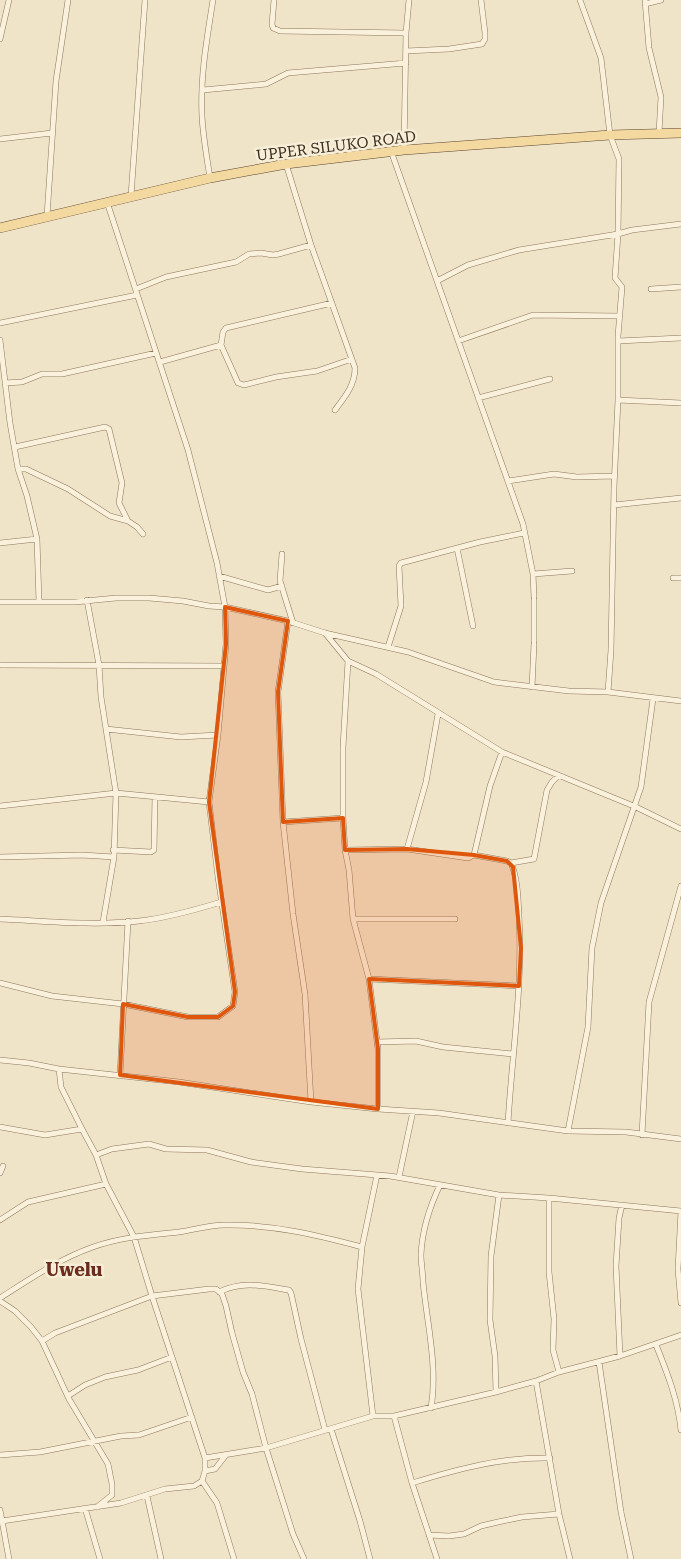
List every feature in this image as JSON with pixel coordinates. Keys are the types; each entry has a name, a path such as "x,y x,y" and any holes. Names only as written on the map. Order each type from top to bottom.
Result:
{"main road":[{"name":"UPPER SILUKO ROAD","path":"0,228 210,178 286,164 404,150 610,135 681,132"}],"street":[{"path":"0,39 9,0"},
{"path":"47,216 56,81 68,0"},
{"path":"131,196 145,0"},
{"path":"210,178 202,121 208,26 213,0"},
{"path":"274,0 272,24 273,28 280,31 406,33"},
{"path":"404,150 406,33 409,0"},
{"path":"406,51 449,49 482,44 485,39 485,33 481,0"},
{"path":"580,0 601,58 610,135 619,159 618,234 615,278 622,287 619,316 618,400 614,476 612,650 608,692"},
{"path":"658,133 661,98 649,48 645,2 661,0"},
{"path":"203,90 266,84 288,72 406,63"},
{"path":"0,139 52,133"},
{"path":"392,151 508,481 524,533 534,574 532,687"},
{"path":"286,164 311,246 355,368 355,377 352,385 336,410"},
{"path":"0,983 52,996 90,1002 123,1004 188,1017 218,1017 233,1006 236,992 221,902 209,802 218,736 226,644 225,607 218,563 188,450 107,202"},
{"path":"437,281 468,265 520,250 632,230 681,224"},
{"path":"0,323 136,292 166,277 236,262 249,254 273,255 311,246"},
{"path":"651,288 681,287"},
{"path":"332,303 226,328 223,332 221,345 238,382 244,386 276,377 316,371 352,358"},
{"path":"458,341 533,315 619,316"},
{"path":"618,341 681,338"},
{"path":"0,340 10,423 18,469 27,496 37,539 39,602"},
{"path":"160,362 221,345"},
{"path":"5,383 22,382 42,374 62,374 156,353"},
{"path":"478,398 550,379"},
{"path":"618,400 681,403"},
{"path":"15,447 105,427 109,429 122,483 119,503 128,521"},
{"path":"18,469 26,470 68,489 110,516 128,521 137,526 143,534"},
{"path":"508,481 554,474 577,477 614,476"},
{"path":"614,505 681,498"},
{"path":"388,647 401,606 399,566 401,563 524,533"},
{"path":"0,543 37,539"},
{"path":"457,548 473,626"},
{"path":"282,554 280,581 290,622 278,692 283,822 292,914 305,994 311,1102"},
{"path":"534,574 572,571"},
{"path":"219,576 268,590 282,586"},
{"path":"673,578 681,578"},
{"path":"0,602 75,602 149,598 225,607 408,652 494,682 569,691 608,692 681,701"},
{"path":"87,600 99,665 101,697 116,793 114,857 103,922"},
{"path":"325,633 348,661 376,674 502,752 636,807 681,830"},
{"path":"348,661 343,747 345,850 349,870 353,919 369,980 377,1042 378,1109"},
{"path":"0,665 224,666"},
{"path":"568,1131 588,1027 592,948 601,903 642,787 654,699"},
{"path":"407,849 426,782 438,714"},
{"path":"106,728 181,737 218,736"},
{"path":"474,855 490,786 502,752"},
{"path":"345,850 407,849 468,858 474,855 507,860 511,863 534,859 547,790 558,776"},
{"path":"0,806 116,793 209,802"},
{"path":"113,850 150,852 154,850 155,797"},
{"path":"283,822 343,818"},
{"path":"0,857 114,857"},
{"path":"508,1123 520,986 521,948 518,899 511,863"},
{"path":"642,1135 649,1002 681,886"},
{"path":"0,919 103,922 139,921 192,911 221,902"},
{"path":"353,919 455,918"},
{"path":"120,1075 128,921"},
{"path":"369,980 520,986"},
{"path":"377,1042 416,1040 443,1047 513,1054"},
{"path":"0,1060 311,1102 439,1113 568,1131 626,1132 681,1139"},
{"path":"2,1521 121,1503 165,1489 194,1486 202,1481 205,1470 205,1458 134,1237 106,1184 96,1156 61,1087 59,1069"},
{"path":"399,1178 413,1111"},
{"path":"0,1128 45,1135 82,1130"},
{"path":"96,1156 112,1150 149,1144 166,1149 207,1150 259,1163 399,1178 499,1195 681,1211 678,1269 681,1303"},
{"path":"0,1173 3,1166"},
{"path":"373,1416 358,1289 362,1247 377,1176"},
{"path":"0,1220 28,1202 106,1184"},
{"path":"431,1408 433,1396 431,1342 421,1256 429,1208 440,1185"},
{"path":"496,1392 495,1356 490,1320 491,1256 499,1195"},
{"path":"550,1198 550,1272 554,1319 553,1350 559,1372"},
{"path":"620,1356 617,1333 616,1266 618,1218 622,1205"},
{"path":"112,1496 109,1468 68,1396 42,1341 15,1311 0,1299 56,1264 94,1247 134,1237 223,1225 262,1226 308,1234 362,1247"},
{"path":"219,1292 231,1286 252,1284 289,1290 291,1292 301,1339 328,1430 360,1521 370,1559"},
{"path":"42,1341 55,1334 152,1296 216,1289 222,1294 226,1306 232,1333 243,1372 252,1394 266,1448 293,1534 304,1559"},
{"path":"205,1458 266,1448 373,1416 394,1416 496,1392 656,1345 681,1335"},
{"path":"656,1345 673,1389 681,1430"},
{"path":"68,1396 85,1385 105,1377 138,1370 172,1357"},
{"path":"599,1362 621,1512 631,1559"},
{"path":"536,1381 559,1514 570,1559"},
{"path":"394,1416 412,1482 437,1559"},
{"path":"0,1455 48,1451 122,1436 140,1435 192,1417"},
{"path":"205,1470 215,1469 226,1455"},
{"path":"412,1482 449,1471 491,1462 550,1458"},
{"path":"202,1481 217,1503 234,1559"},
{"path":"112,1496 121,1503"},
{"path":"97,1507 112,1496"},
{"path":"147,1496 161,1559"},
{"path":"86,1508 100,1559"},
{"path":"0,1510 9,1559"},
{"path":"429,1535 448,1536 464,1534 481,1526 498,1522 522,1517 559,1514"}],"highlighted area":[{"path":"225,607 288,621 278,692 283,822 343,818 345,850 407,849 474,855 507,861 513,867 521,948 519,986 369,979 378,1049 378,1109 120,1075 123,1004 188,1017 218,1017 233,1006 235,992 209,802 226,644"}],"district":[{"name":"Uwelu","path":"74,1270"}]}
